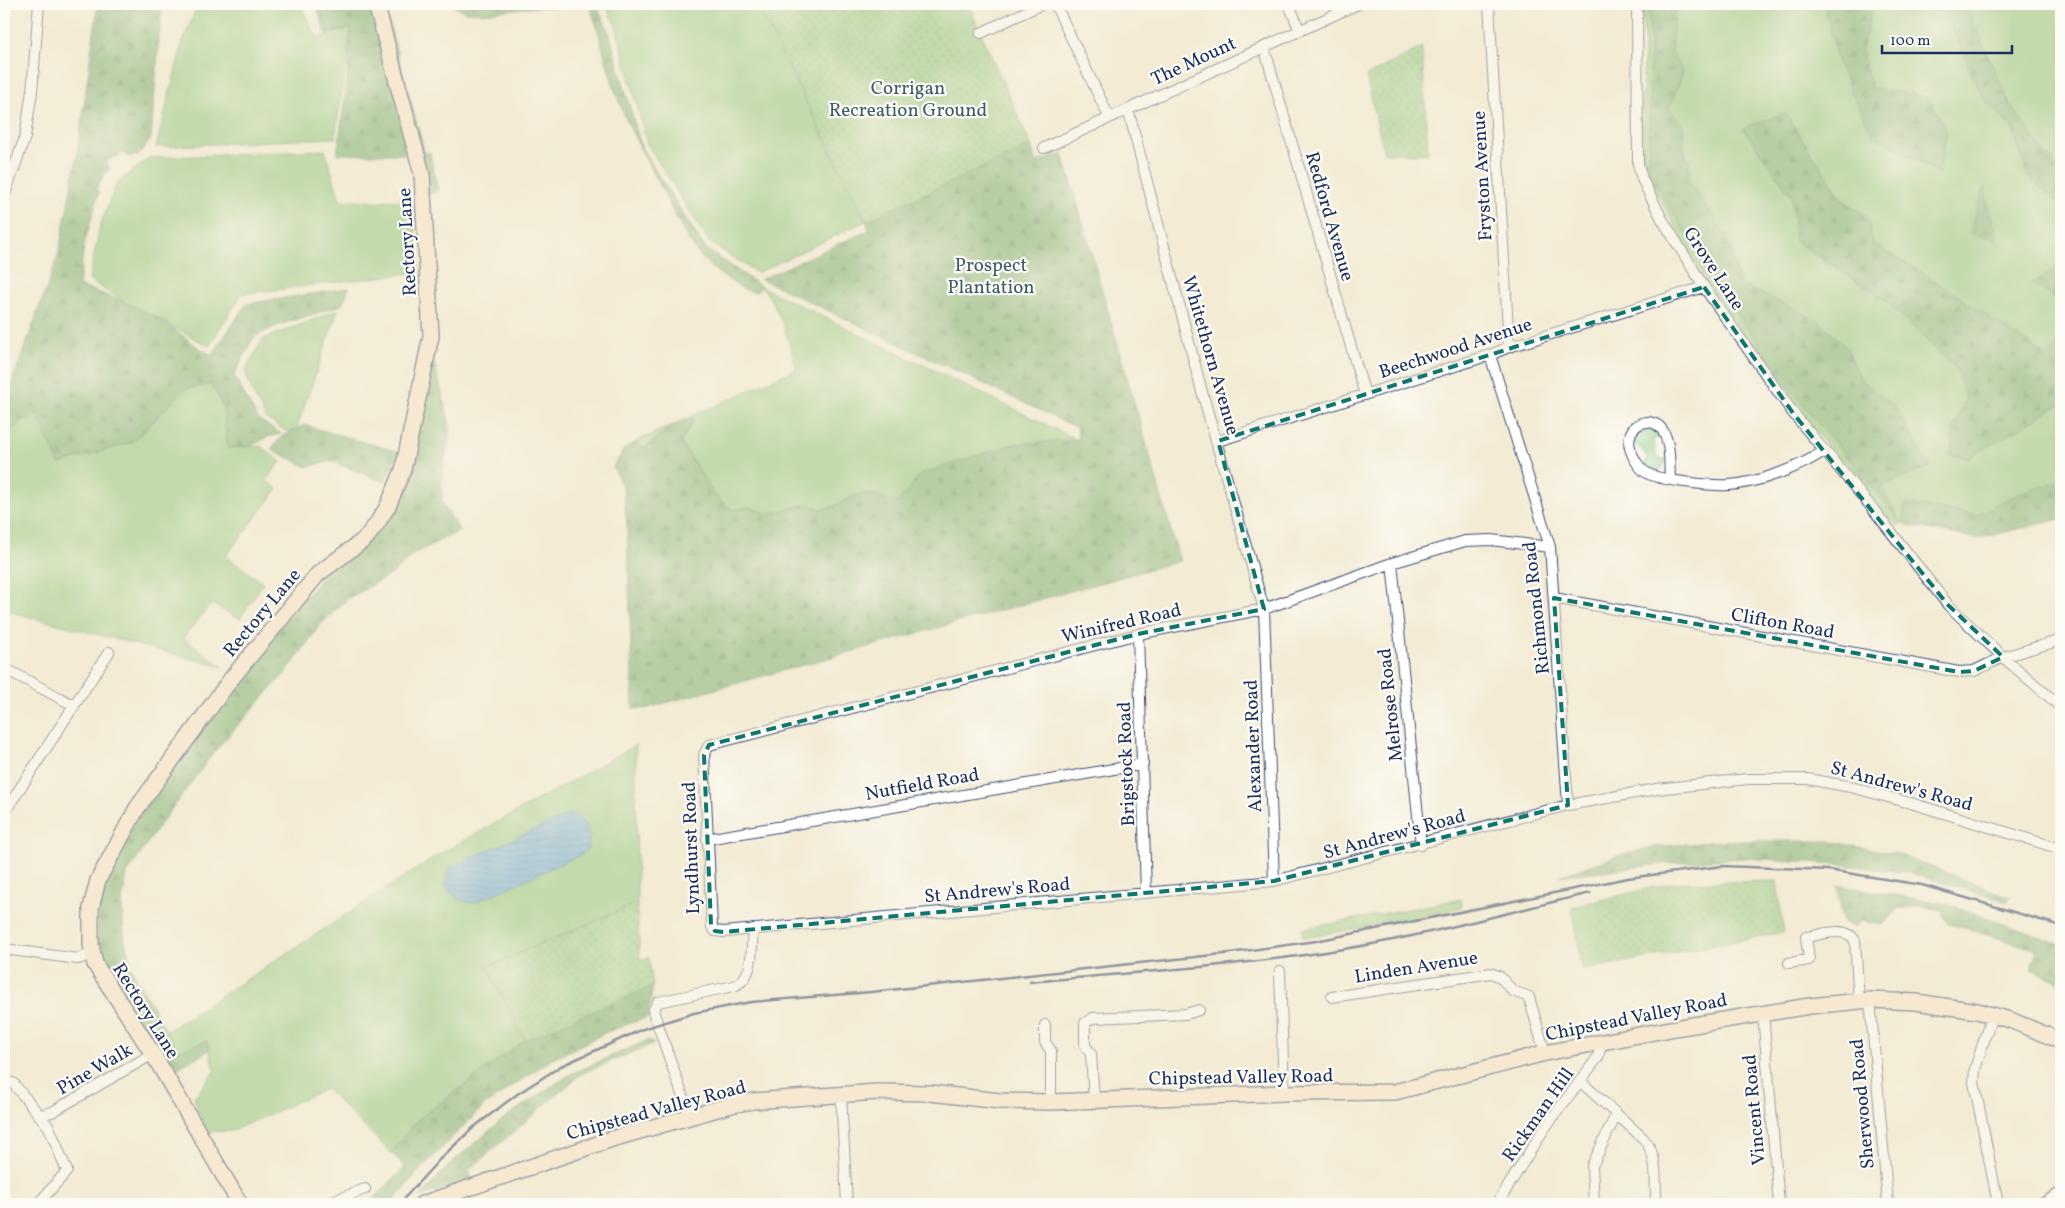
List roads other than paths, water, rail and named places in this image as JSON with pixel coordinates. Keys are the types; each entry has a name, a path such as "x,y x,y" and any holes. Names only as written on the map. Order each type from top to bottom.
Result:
{"main road":[{"name":"Rectory Lane","path":"240,1204 153,1054 100,974 92,954 91,917 95,890 116,844 138,808 231,680 318,574 365,539 376,525 388,506 403,470 431,336 422,174 376,4"},
{"name":"Chipstead Valley Road","path":"424,1204 598,1143 690,1116 748,1102 841,1094 930,1093 1000,1101 1051,1102 1284,1093 1395,1092 1545,1053 1763,1014 1864,1001 1916,1002 1992,1015 2061,1041"}],"street":[{"path":"4,197 24,137 32,91 39,4"},
{"path":"981,33 1042,4"},
{"path":"1055,4 1109,116"},
{"path":"1290,4 1300,29"},
{"name":"The Mount","path":"1044,148 1109,116 1358,4"},
{"name":"Fryston Avenue","path":"1489,4 1509,347"},
{"name":"Grove Lane","path":"1637,4 1638,164 1642,179 1662,219 1704,288 1763,372 1874,509 1948,605 2003,658 2061,707"},
{"name":"Redford Avenue","path":"1264,47 1365,395"},
{"name":"Whitethorn Avenue","path":"1128,109 1202,392 1218,441 1264,609"},
{"name":"Beechwood Avenue","path":"1218,441 1490,356 1509,347 1704,288"},
{"name":"Richmond Road","path":"1490,356 1550,547 1568,805"},
{"path":"1670,480 1668,447 1662,430 1652,423 1640,423 1631,430 1628,438 1629,448 1636,463 1647,473 1670,480 1729,485 1802,465 1825,450"},
{"name":"Winifred Road","path":"704,754 706,747 713,743 1138,634 1264,609 1392,562 1465,540 1491,540 1550,547"},
{"name":"Melrose Road","path":"1392,562 1421,844"},
{"name":"Clifton Road","path":"1554,598 1959,672 1974,671 2003,658 2061,640"},
{"name":"Alexander Road","path":"1264,609 1274,881"},
{"name":"Brigstock Road","path":"1138,634 1146,893"},
{"path":"4,813 109,652"},
{"path":"4,668 74,705"},
{"name":"Lyndhurst Road","path":"704,754 711,925 715,931 724,932"},
{"name":"Nutfield Road","path":"707,839 1143,764"},
{"name":"St Andrew's Road","path":"724,932 1274,881 1568,805 1657,789 1746,778 1808,780 1872,792 2061,849"},
{"path":"690,1116 653,1011 654,1006 658,1002 731,987 742,982 749,969 753,929"},
{"name":"Sherwood Road","path":"1789,963 1809,960 1806,936 1842,932 1850,934 1855,941 1888,1204"},
{"path":"4,949 78,959 92,954"},
{"path":"1280,971 1284,1093"},
{"name":"Linden Avenue","path":"1332,996 1491,973 1500,977 1513,991 1529,997 1545,1053"},
{"path":"1094,1100 1091,1054 1085,1045 1084,1023 1093,1018 1186,1014 1199,1010"},
{"name":"Vincent Road","path":"1763,1014 1779,1204"},
{"path":"1992,1015 1975,1069 1974,1082 1998,1204"},
{"path":"1045,1025 1045,1042 1051,1051 1051,1102"},
{"name":"Rickman Hill","path":"1497,1204 1544,1129 1598,1057 1600,1049 1598,1043"},
{"name":"Pine Walk","path":"39,1115 52,1112 153,1054"},
{"path":"4,1082 13,1084 49,1127 67,1171 38,1204"},
{"path":"1581,1082 1651,1149 1654,1162 1656,1204"},
{"path":"841,1094 847,1204"},
{"name":"Pine Walk","path":"49,1127 52,1112"},
{"path":"1594,1204 1592,1166 1616,1114"},
{"path":"327,1204 365,1189"},
{"path":"2044,1204 2061,1194"}],"water":[{"path":"570,814 585,824 588,832 587,850 580,855 474,903 458,900 446,886 450,867"}],"railway":[{"path":"399,1204 440,1159 474,1127 516,1095 561,1066 643,1029 694,1013 751,1002 871,992 1223,954 1316,941 1628,878 1723,866 1828,870 1922,885 2061,926"},
{"path":"1030,982 1231,964 1350,948 1440,929 1590,893"}],"park label":[{"name":"Corrigan Recreation Ground","path":"908,98"},
{"name":"Prospect Plantation","path":"991,275"}]}
